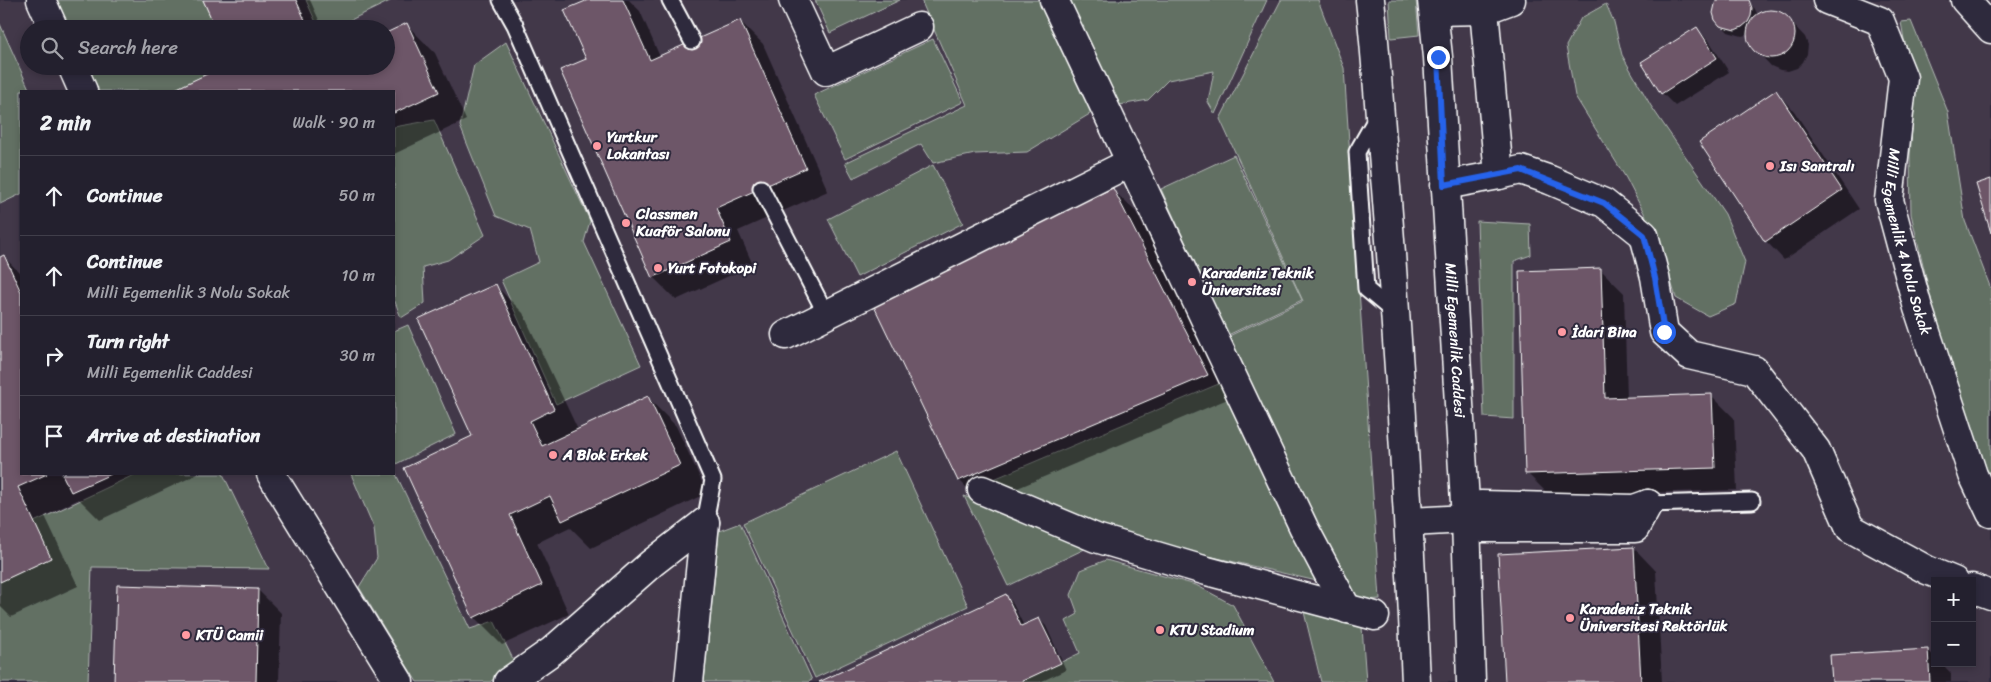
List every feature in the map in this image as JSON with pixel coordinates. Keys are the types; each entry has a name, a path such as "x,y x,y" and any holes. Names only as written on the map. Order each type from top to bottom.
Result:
{"street":[{"path":"41,0 50,20"},
{"path":"793,0 826,71 919,27"},
{"path":"1054,0 1304,528 1347,609"},
{"path":"1356,0 1374,35"},
{"path":"1370,0 1396,314 1410,522 1416,682"},
{"path":"1433,6 1484,5 1512,0"},
{"name":"Milli Egemenlik 4 Nolu Sokak","path":"1827,0 1880,21 1903,78 1889,200 1918,308 1973,475 1991,513"},
{"path":"1965,0 1991,29"},
{"path":"1484,5 1499,175"},
{"name":"Milli Egemenlik Caddesi","path":"1433,6 1466,519 1471,682"},
{"path":"76,75 83,90"},
{"path":"786,335 1131,162"},
{"path":"1444,185 1521,170 1604,203 1644,235 1655,278 1664,332 1689,355 1754,370 1816,450 1850,528 1927,570 1944,577"},
{"path":"271,475 398,682"},
{"path":"982,490 1096,538 1207,572 1375,616"},
{"path":"1410,522 1466,519 1482,528 1636,528 1648,504"},
{"path":"508,682 552,651 652,563 705,522"},
{"path":"690,682 705,522"},
{"path":"1976,589 1991,595"}],"lane":[{"path":"501,0 515,25 714,480 705,522"},
{"path":"670,0 692,42"},
{"path":"761,188 826,314"},
{"path":"1648,504 1752,501"}],"shaded area":[{"name":"Karadeniz Teknik Üniversitesi","path":"0,0 1991,0 1991,682 0,682"}],"green space":[{"path":"56,0 203,0 212,20 65,20"},
{"path":"306,0 392,0 351,20 315,20"},
{"path":"815,0 900,0 830,33"},
{"path":"921,0 1048,0 1098,109 1027,152 975,154 933,163 921,144 853,178 845,163 967,105"},
{"path":"1058,0 1267,0 1215,114 1208,102 1214,71 1168,80 1148,100 1108,107"},
{"path":"1281,0 1318,0 1344,68 1380,599 1350,601 1229,336 1303,301 1220,119"},
{"path":"1389,0 1416,0 1419,35 1391,38"},
{"path":"1606,4 1614,22 1622,55 1651,106 1725,214 1745,262 1736,304 1708,316 1676,298 1660,244 1626,178 1575,96 1566,46 1581,18"},
{"path":"1911,21 1948,112 1965,221 1991,289 1991,486 1938,328 1911,214 1910,157 1914,97 1901,22"},
{"path":"0,24 20,69 20,75 23,75 30,90 20,90 20,194 0,204"},
{"path":"933,39 963,102 845,159 814,95"},
{"path":"506,42 590,221 584,242 641,365 556,404 501,280 539,262 530,230 496,216 460,126 474,65"},
{"path":"90,75 205,75 173,90 98,90"},
{"path":"434,120 485,235 448,260 423,267 425,303 401,318 395,302 395,127"},
{"path":"1234,155 1302,300 1228,335 1161,189"},
{"path":"933,165 963,223 857,277 828,219"},
{"path":"1477,221 1530,224 1531,255 1514,261 1514,419 1484,417"},
{"path":"408,325 456,434 395,464 395,331"},
{"path":"1228,380 1321,582 1118,535 994,479"},
{"path":"896,451 968,606 815,678 743,523"},
{"path":"395,472 470,629 494,621 515,663 490,682 417,682 359,587 377,558 374,528 351,475 395,475"},
{"path":"134,475 223,475 269,569 92,567 88,682 0,682 0,582 51,558 34,522"},
{"path":"964,496 1093,545 1008,586"},
{"path":"740,523 812,680 808,682 704,682 719,531"},
{"path":"1106,560 1196,585 1233,605 1274,682 1020,682 1080,653 1066,621 1078,614 1071,595 1081,570"},
{"path":"1304,612 1362,627 1366,682 1321,682"}],"building":[{"path":"203,0 296,0 305,20 212,20"},
{"path":"588,0 623,0 650,60 740,20 806,168 716,208 731,242 652,278 560,70 586,59 564,10"},
{"path":"1716,0 1749,0 1752,8 1748,22 1735,30 1720,26 1715,20 1713,13"},
{"path":"1771,10 1780,12 1788,17 1793,25 1795,34 1793,43 1788,51 1780,56 1771,58 1762,56 1754,51 1749,43 1747,34 1749,25 1754,17 1762,12"},
{"path":"407,23 439,92 395,113 395,90 173,90 205,75 395,75 395,29"},
{"path":"1697,27 1717,58 1661,94 1641,62"},
{"name":"Isı Santralı","path":"1776,90 1842,190 1765,242 1699,142"},
{"path":"1991,179 1991,233 1976,184"},
{"path":"1113,188 1208,375 958,481 870,298"},
{"path":"4,255 20,290 20,475 45,475 18,487 51,558 0,582 0,257"},
{"name":"İdari Bina","path":"1601,268 1605,398 1712,394 1715,468 1525,474 1519,271"},
{"name":"A Blok Erkek","path":"496,284 554,409 530,421 542,446 648,396 680,465 562,521 550,496 510,515 542,585 473,618 404,468 472,436 418,319"},
{"path":"62,475 109,475 71,492"},
{"name":"Karadeniz Teknik Üniversitesi Rektörlük","path":"1634,547 1641,682 1505,682 1498,554"},
{"name":"KTÜ Camii","path":"117,585 258,589 256,682 114,682"},
{"path":"1006,594 1021,626 1039,618 1061,663 1020,682 819,682"},
{"path":"1928,649 1930,682 1832,682 1830,655"}],"place":[{"name":"Yurtkur Lokantası","path":"597,146"},
{"name":"Isı Santralı","path":"1770,166"},
{"name":"Classmen Kuaför Salonu","path":"626,223"},
{"name":"Yurt Fotokopi","path":"658,268"},
{"name":"Karadeniz Teknik Üniversitesi","path":"1192,282"},
{"name":"İdari Bina","path":"1562,332"},
{"name":"A Blok Erkek","path":"553,455"},
{"name":"Karadeniz Teknik Üniversitesi Rektörlük","path":"1570,618"},
{"name":"KTU Stadium","path":"1160,630"},
{"name":"KTÜ Camii","path":"186,635"}],"route":[{"path":"1438,57 1444,185 1521,170 1604,203 1644,235 1655,278 1664,332"}]}
